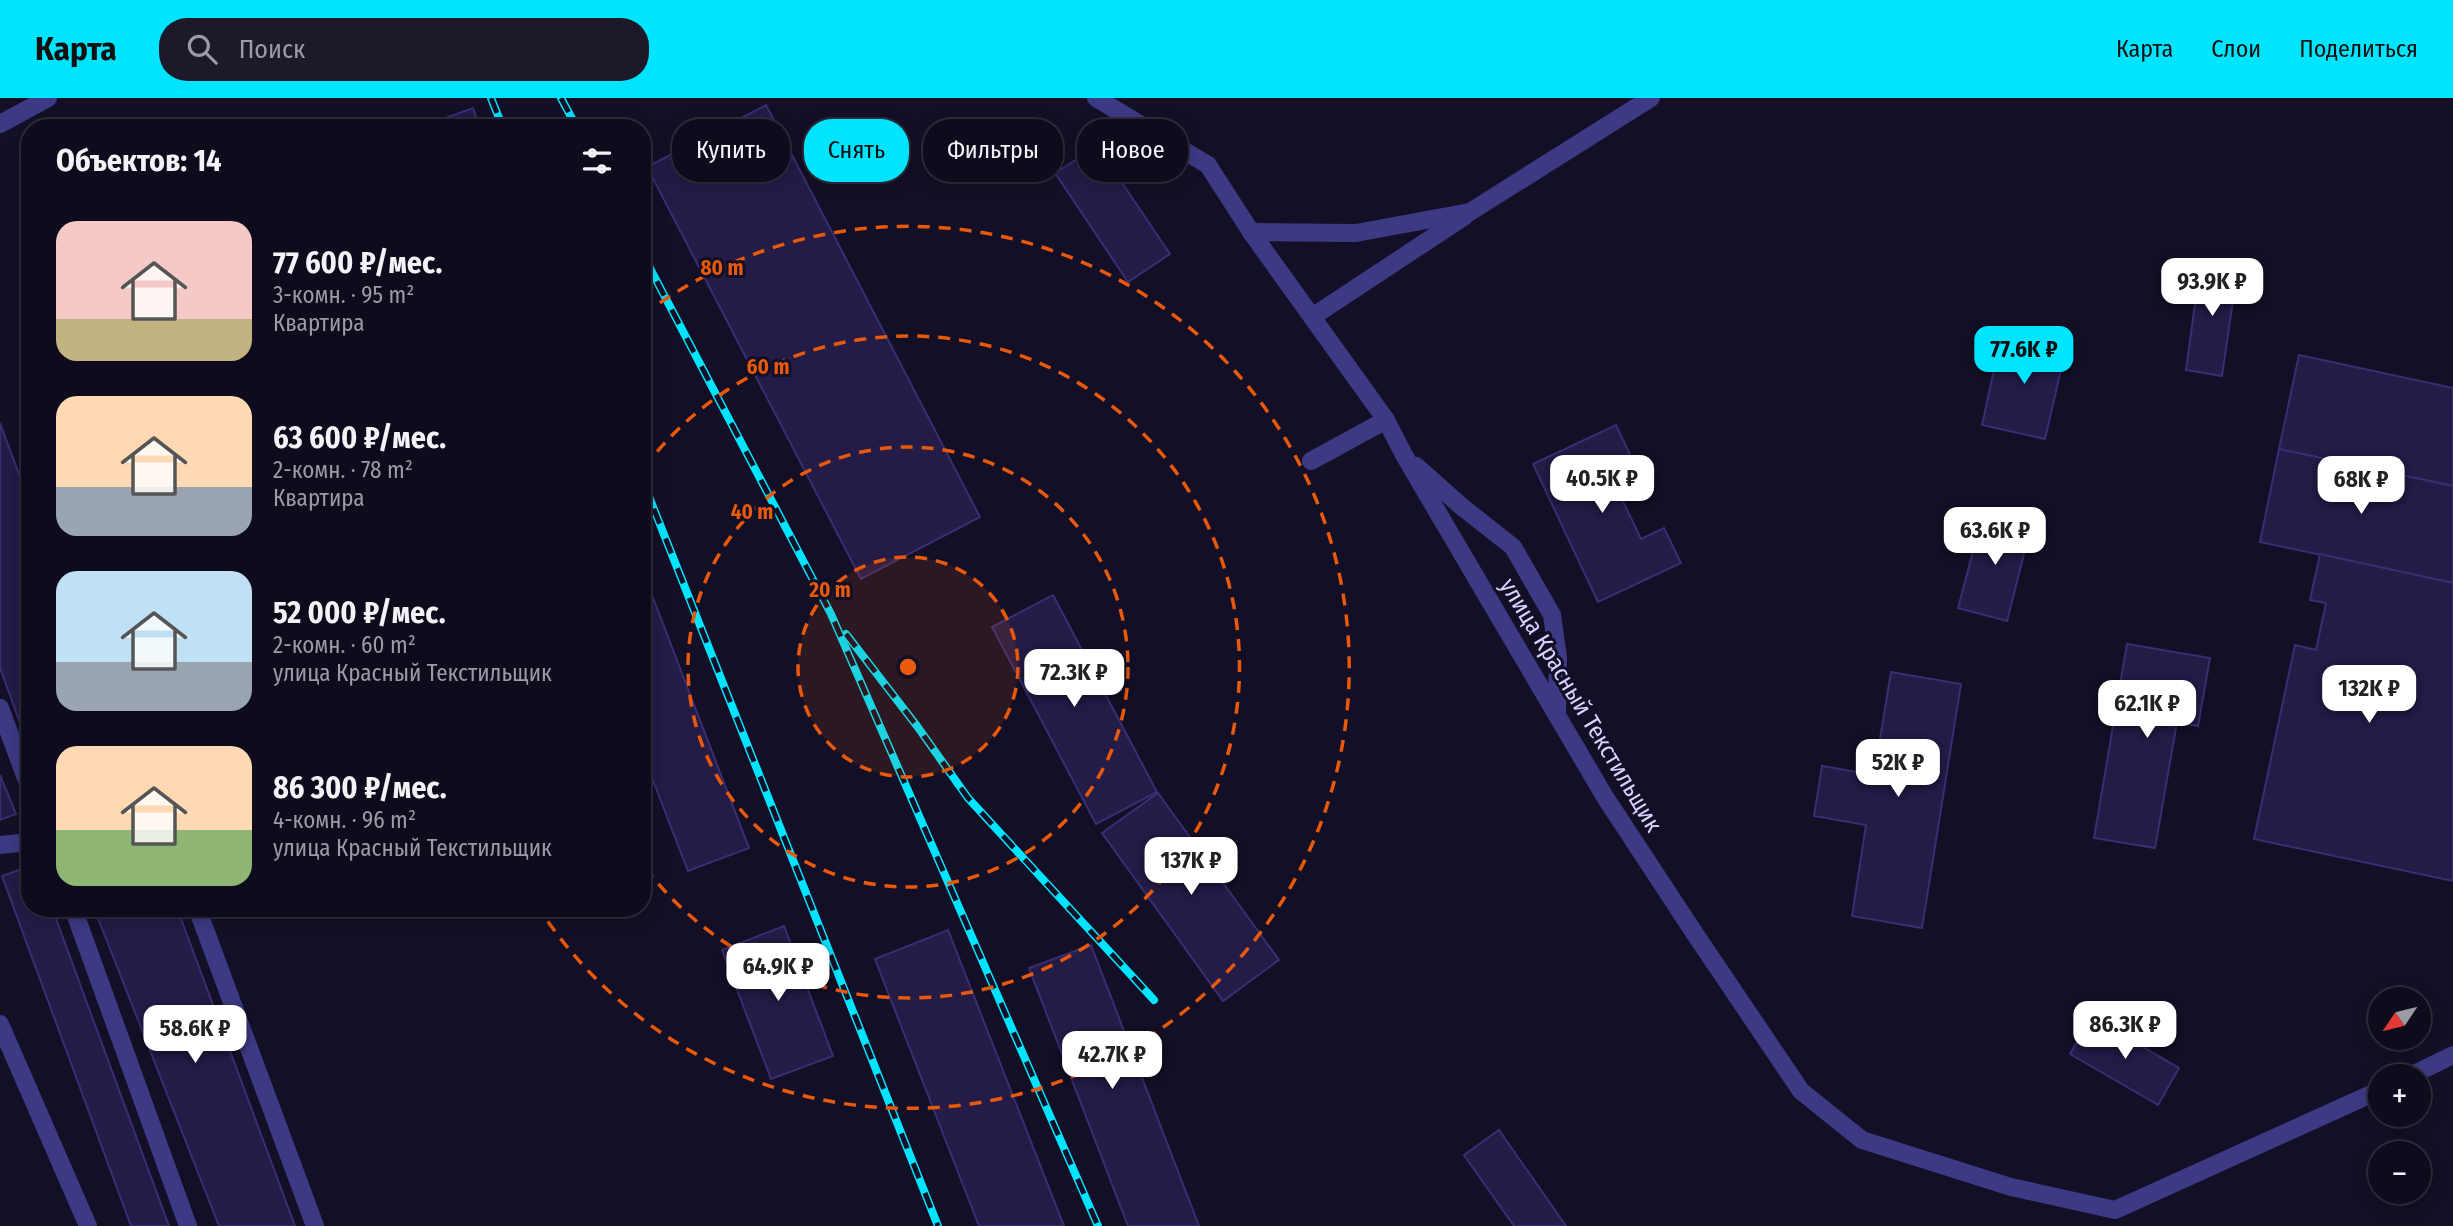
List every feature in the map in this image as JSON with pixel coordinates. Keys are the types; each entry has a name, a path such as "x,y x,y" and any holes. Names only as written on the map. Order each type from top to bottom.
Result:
{"street":[{"path":"0,124 48,98"},
{"name":"улица Красный Текстильщик","path":"1096,98 1208,164 1251,232 1386,420 1605,796 1801,1091 1862,1140 2011,1187 2115,1210 2368,1095"},
{"path":"1312,317 1651,98"},
{"path":"1251,232 1356,233 1471,212"},
{"path":"1311,461 1386,420"},
{"path":"1404,455 1461,506 1514,547 1552,615 1558,657 1557,714"},
{"path":"0,708 21,765"},
{"path":"0,845 21,843"},
{"path":"76,917 188,1226"},
{"path":"200,917 315,1226"},
{"path":"0,1024 88,1226"},
{"path":"2431,1066 2453,1055"}],"building":[{"path":"766,105 773,119 739,119"},
{"path":"473,108 477,119 442,119"},
{"path":"790,151 980,517 861,579 651,175 651,165 672,154 672,182 790,182"},
{"path":"1077,159 1077,182 1121,182 1170,254 1128,282 1061,182 1063,168"},
{"path":"2201,260 2238,266 2222,376 2186,370"},
{"path":"2002,333 2066,348 2045,439 1982,425"},
{"path":"2299,355 2453,388 2453,486 2279,449"},
{"path":"0,423 21,480 21,725 0,668"},
{"path":"1616,425 1634,463 1610,474 1641,539 1664,528 1681,563 1598,602 1533,464"},
{"path":"2279,449 2453,486 2453,583 2260,542"},
{"path":"1983,514 2031,526 2007,621 1958,608"},
{"path":"2320,554 2453,583 2453,881 2254,839 2295,645 2316,650 2326,603 2310,600"},
{"path":"651,592 749,848 688,871 651,775"},
{"path":"1053,595 1157,792 1096,824 992,627"},
{"path":"2127,644 2210,658 2198,726 2177,722 2155,848 2094,838"},
{"path":"1891,672 1961,684 1922,928 1852,916 1866,825 1814,816 1822,766 1874,775"},
{"path":"0,775 16,814 0,820"},
{"path":"1158,793 1279,960 1223,1001 1102,833"},
{"path":"21,869 21,917 55,917 169,1226 131,1226 2,876"},
{"path":"98,917 180,917 295,1226 219,1226"},
{"path":"784,926 833,1056 771,1079 722,950"},
{"path":"948,930 1064,1226 979,1226 875,959"},
{"path":"1091,945 1199,1226 1128,1226 1029,968"},
{"path":"2092,1017 2179,1068 2158,1105 2070,1054"},
{"path":"1499,1130 1566,1226 1514,1226 1464,1155"}],"railway":[{"path":"491,98 499,119"},
{"path":"561,98 572,119"},
{"path":"651,270 831,614 1098,1226"},
{"path":"651,502 938,1226"},
{"path":"846,634 968,798 1154,1000"}]}
